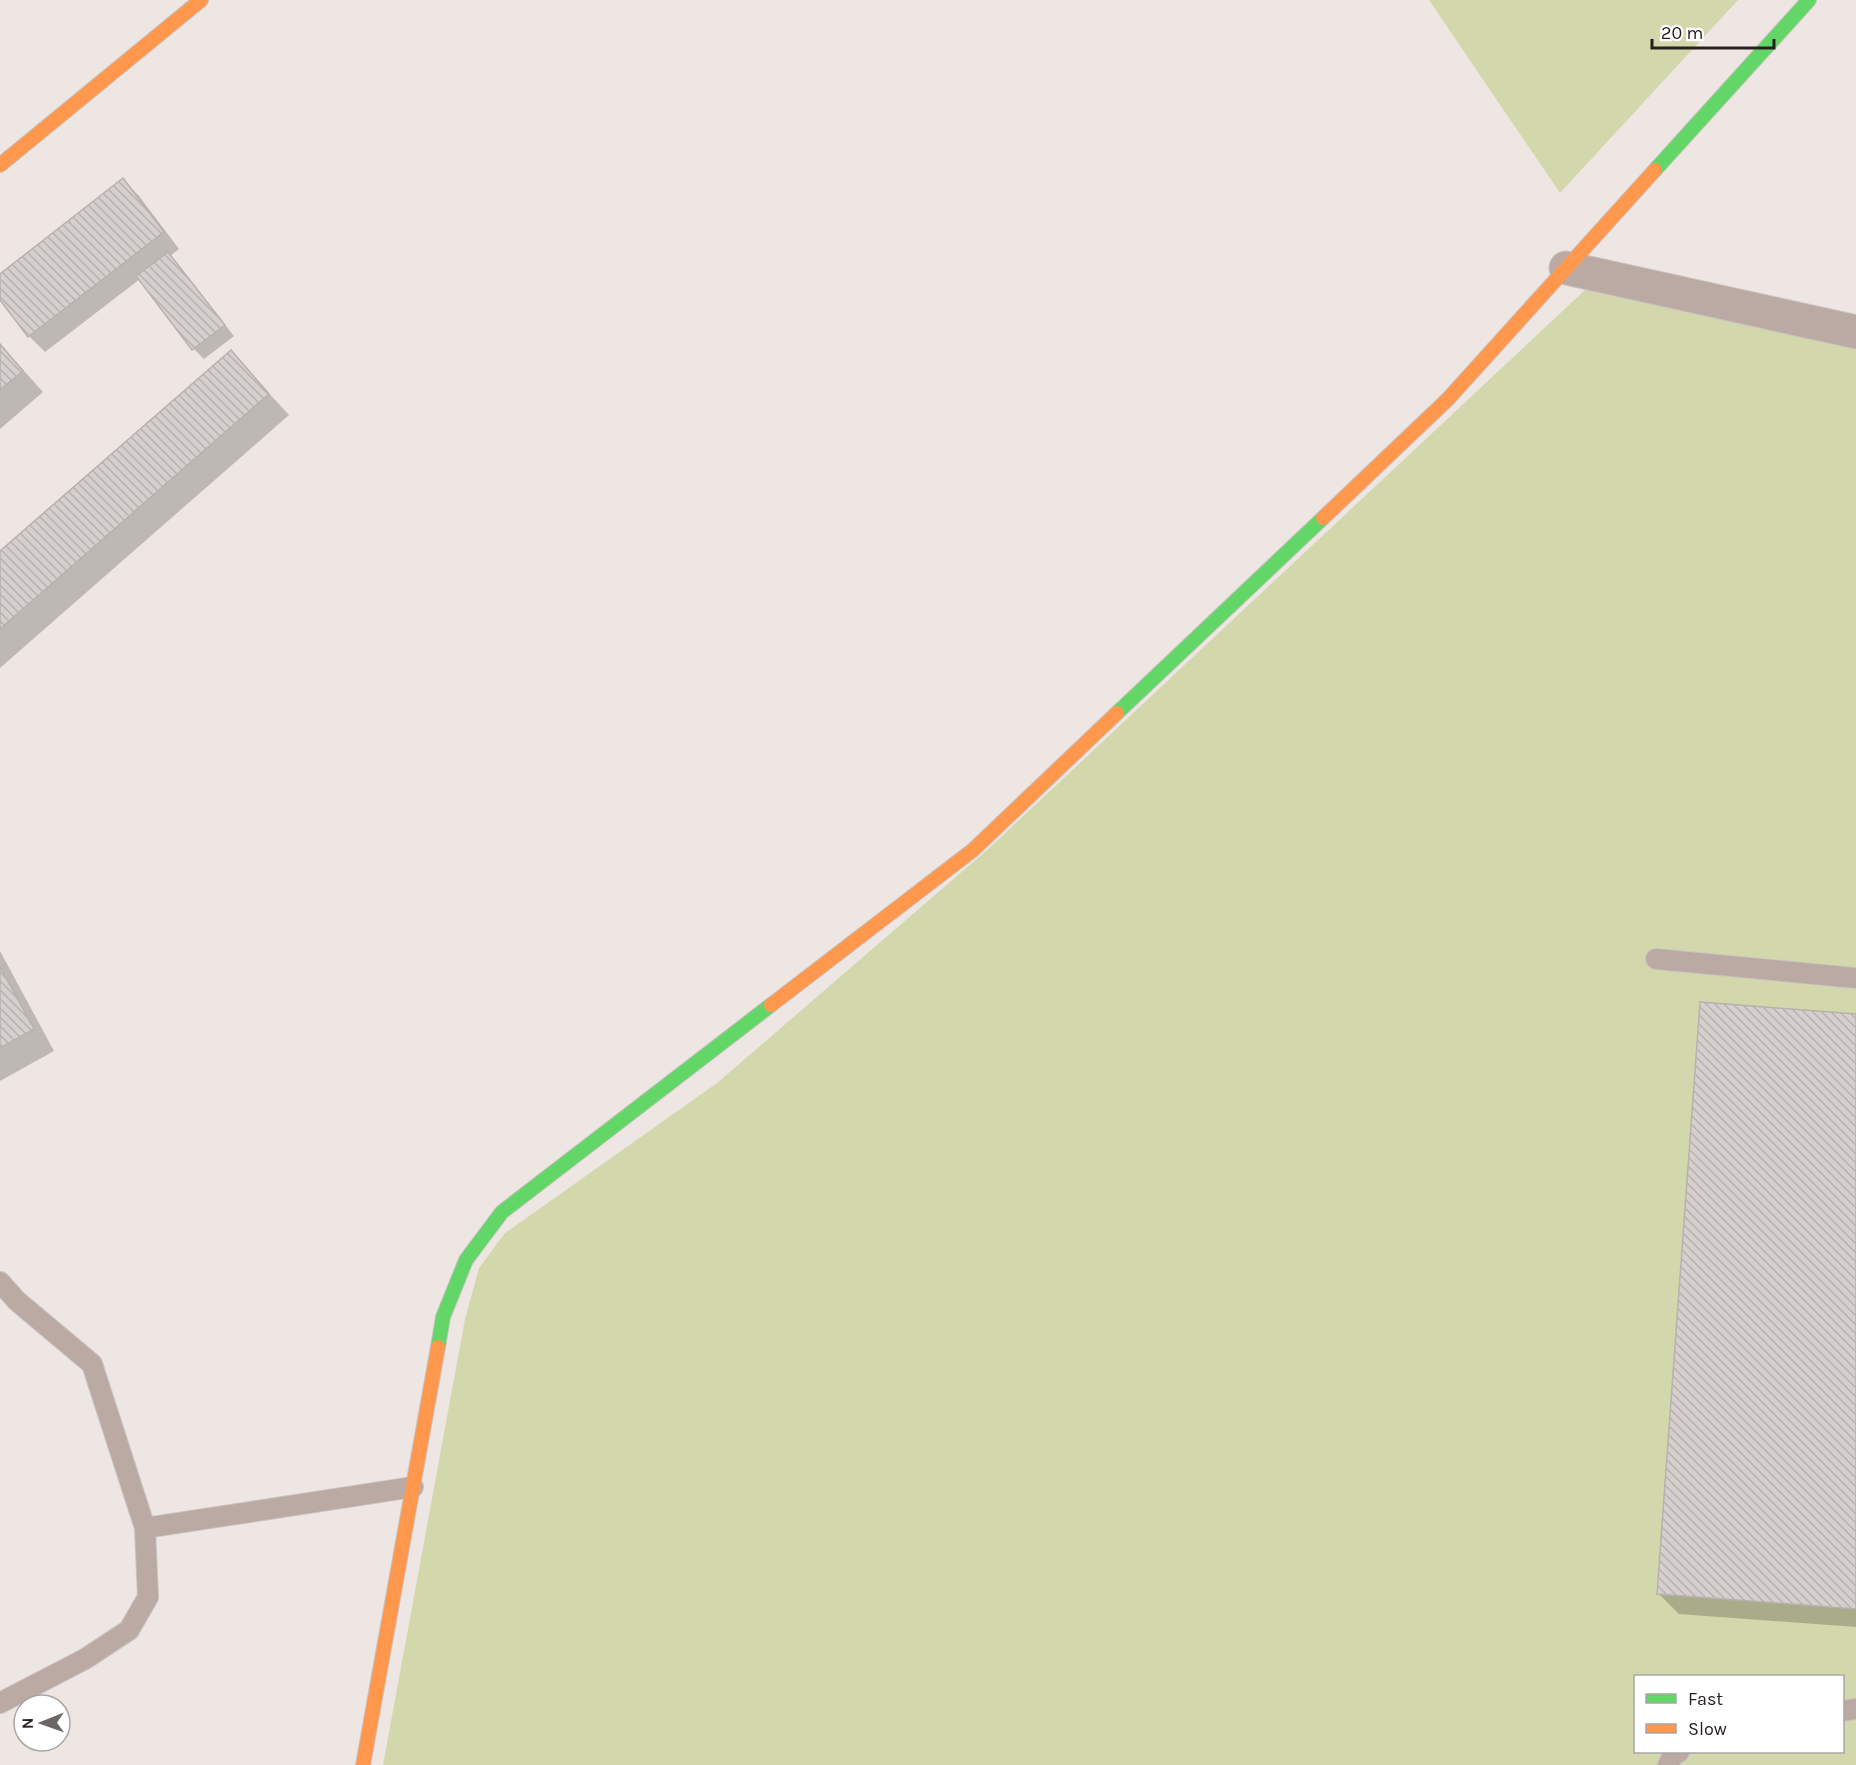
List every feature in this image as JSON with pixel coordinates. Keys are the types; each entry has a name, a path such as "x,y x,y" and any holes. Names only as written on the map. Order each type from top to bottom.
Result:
{"street":[{"path":"0,165 201,0"},
{"path":"363,1765 443,1317 466,1260 502,1212 973,850 1448,399 1809,0"},
{"path":"1566,268 1856,332"}],"lane":[{"path":"1656,959 1856,978"},
{"path":"0,1282 17,1301 92,1364 145,1528 148,1597 129,1630 85,1659 0,1703"},
{"path":"145,1528 413,1487"},
{"path":"1668,1765 1673,1755 1677,1753"}],"green space":[{"path":"1429,0 1738,0 1560,193"},
{"path":"1585,290 1613,291 1856,346 1856,1765 383,1765 465,1319 479,1268 505,1233 717,1083 987,850"}],"building":[{"path":"123,178 164,232 28,337 0,300 0,274"},
{"path":"168,252 225,325 192,350 136,276"},
{"path":"0,344 23,371 0,390"},
{"path":"231,350 269,394 0,629 0,551"},
{"path":"0,967 34,1029 0,1048"},
{"path":"1700,1002 1856,1014 1856,1609 1657,1594"}],"traffic: fast":[{"path":"1655,170 1809,0"},
{"path":"1117,713 1323,518"},
{"path":"438,1347 443,1317 466,1260 502,1212 771,1005"}],"traffic: slow":[{"path":"0,165 201,0"},
{"path":"1323,518 1448,399 1655,170"},
{"path":"771,1005 973,850 1117,713"},
{"path":"363,1765 438,1347"}]}
